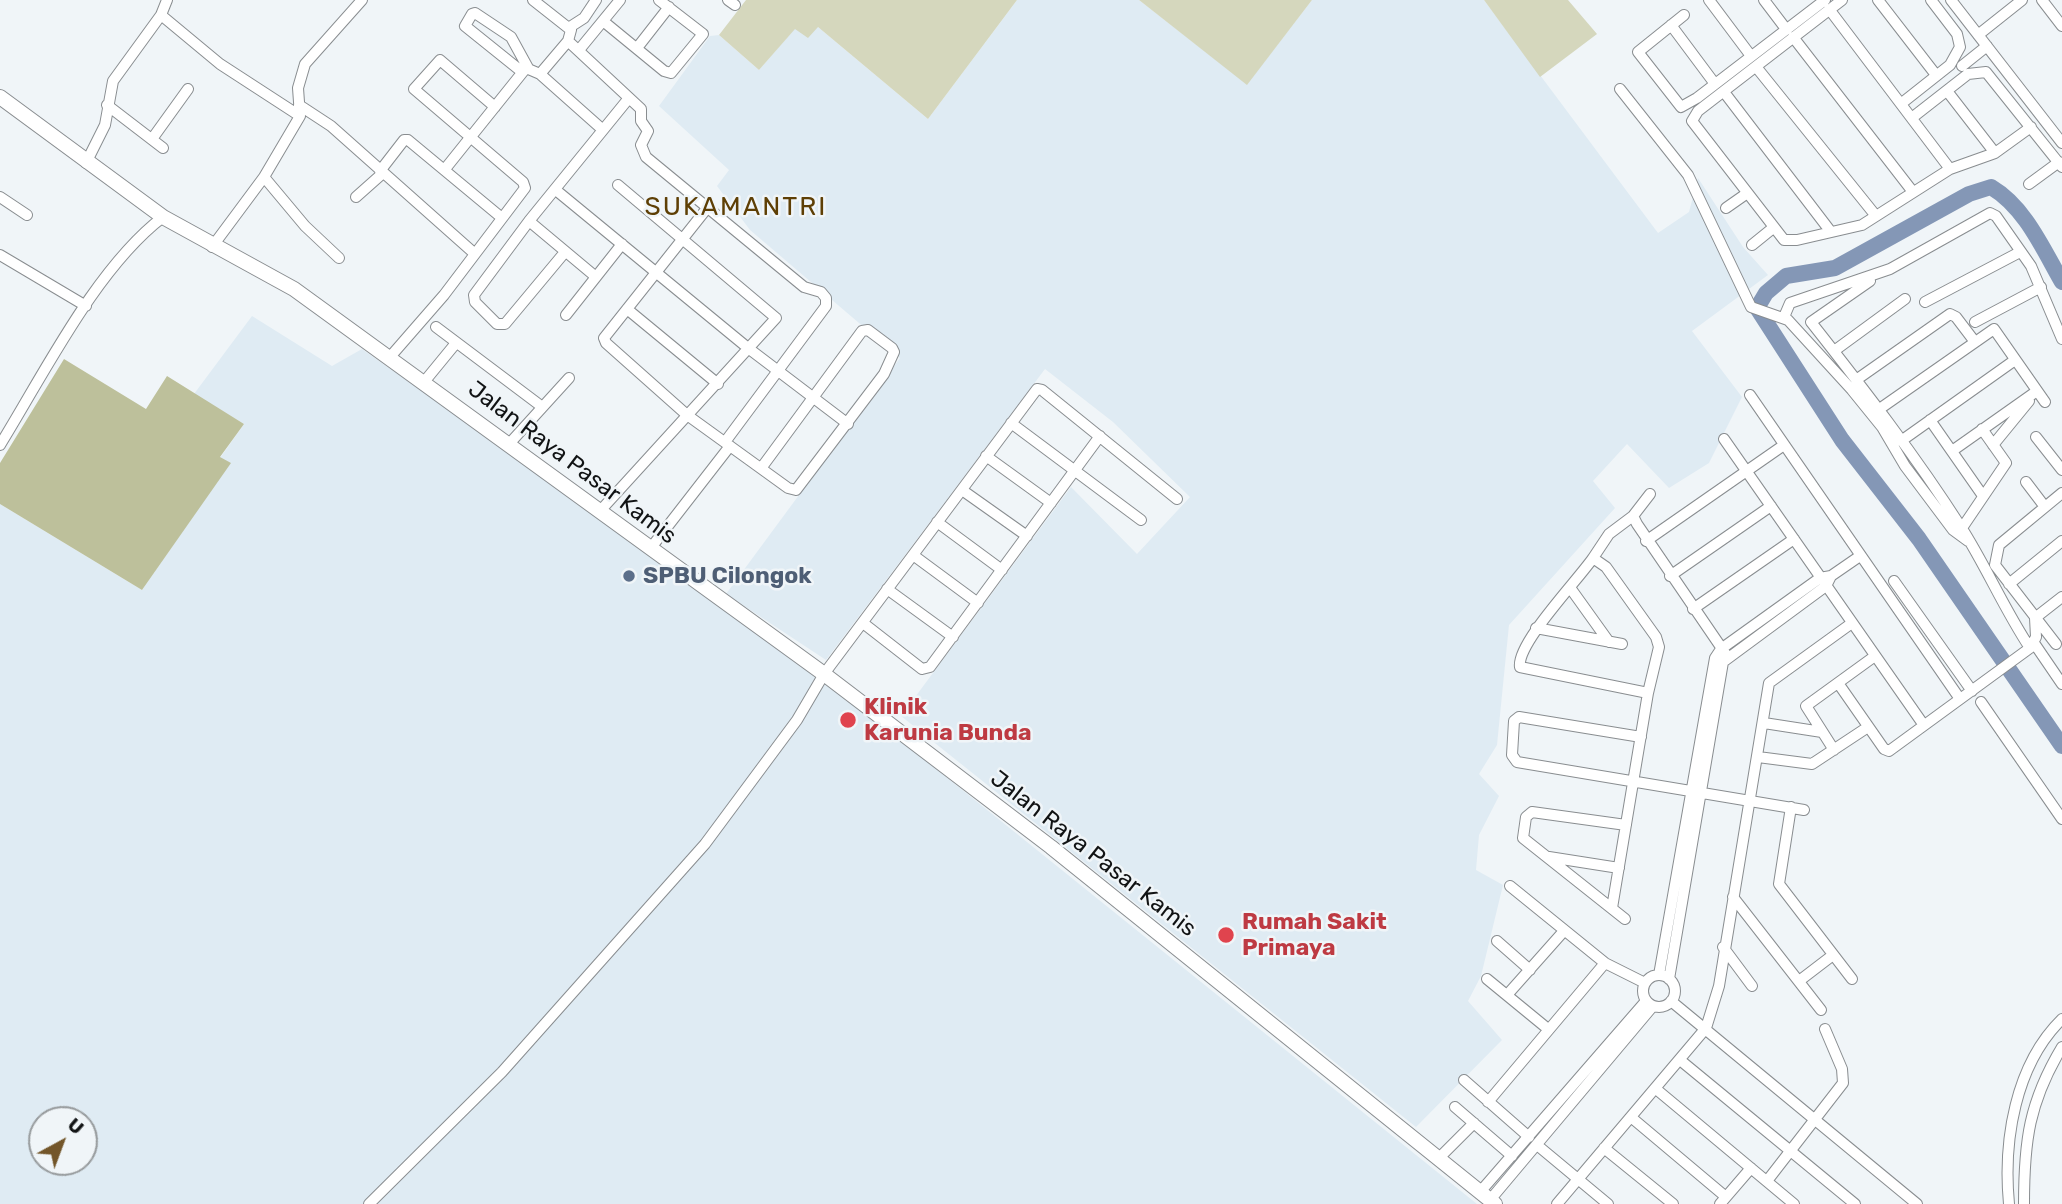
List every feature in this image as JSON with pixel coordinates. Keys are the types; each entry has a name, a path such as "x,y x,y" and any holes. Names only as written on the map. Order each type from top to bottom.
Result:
{"main road":[{"name":"Jalan Raya Pasar Kamis","path":"0,97 86,163 163,217 212,247 295,289 824,674 1051,847 1488,1198"}],"street":[{"path":"86,163 105,125 113,81 161,15 167,0"},
{"path":"212,247 264,177 300,111 298,88 306,64 362,0"},
{"path":"533,0 570,27"},
{"path":"570,27 584,19 596,0"},
{"path":"579,51 617,4 604,0"},
{"path":"1709,0 1751,55"},
{"path":"1764,0 1913,192"},
{"path":"1684,15 1638,50 1639,56 1681,107 1757,68 1789,33 1824,3 1842,0"},
{"path":"1878,0 1936,75"},
{"path":"1913,117 1947,91 1962,66 1960,40 1931,0"},
{"path":"1951,0 2062,143"},
{"path":"1978,35 2022,0"},
{"path":"2042,0 2062,26"},
{"path":"1824,3 1950,169"},
{"path":"603,21 664,71 671,73 702,38 702,30 664,4 637,48"},
{"path":"525,70 511,37 475,13 472,14 464,24 466,27 525,70 540,74 603,130"},
{"path":"161,15 220,64 331,126 475,254"},
{"path":"1671,25 1831,232"},
{"path":"540,74 568,41 570,27"},
{"path":"1789,33 1751,55 1698,111 1693,124 1773,228 1789,241 1862,225 1950,169 1995,153 2031,127"},
{"path":"568,41 643,112 641,121 648,131 640,145 646,156 804,287 821,292 826,298 826,306 650,548"},
{"path":"1902,103 1936,75 1962,66 1987,47"},
{"path":"390,357 475,254 524,190 525,184 416,92 415,87 440,61 495,107"},
{"path":"1962,66 1993,76 2060,164 2029,184"},
{"path":"1757,68 1876,216"},
{"path":"445,169 525,70"},
{"path":"152,139 188,89"},
{"path":"1620,89 1688,175 1746,301 1756,312 1778,317 1852,390 1882,427 1905,466 1953,530 1968,541"},
{"path":"1947,91 1995,153"},
{"path":"565,252 505,324 497,324 475,302 474,295 529,221 557,191 629,98"},
{"path":"107,105 163,148"},
{"path":"356,197 383,173 406,139 502,218"},
{"path":"264,177 305,226 339,258"},
{"path":"600,511 776,318 618,185"},
{"path":"557,191 748,348 848,424"},
{"path":"1726,208 1746,194"},
{"path":"0,197 27,215"},
{"path":"708,207 680,239 605,340 687,415 761,467 796,490 848,424 894,357 892,348 868,330 862,331 761,467"},
{"path":"1778,317 1785,307 1798,299 1890,269 1990,213 1996,216 2020,252 2040,287 2062,339"},
{"path":"0,445 86,306 140,237 163,217"},
{"path":"529,221 596,277"},
{"path":"1752,245 1773,228"},
{"path":"566,315 622,244"},
{"path":"1925,302 2020,252"},
{"path":"0,255 86,306"},
{"path":"1870,281 1811,322 1901,440 1962,528 1997,589 2003,610 2062,684"},
{"path":"1975,322 2040,287"},
{"path":"1834,351 1905,299"},
{"path":"626,309 718,384"},
{"path":"1856,380 1950,314 1956,317 1975,342"},
{"path":"436,327 541,406"},
{"path":"1878,410 1994,329 2045,402"},
{"path":"424,382 456,342"},
{"path":"1901,440 2015,360"},
{"path":"509,444 569,378"},
{"path":"369,1204 502,1072 705,844 797,720 824,674 1037,389 1177,499"},
{"path":"1952,451 2037,391"},
{"path":"1993,445 2037,391"},
{"path":"1750,395 1960,699"},
{"path":"1930,420 1983,496"},
{"path":"1011,423 1077,469 1141,520"},
{"path":"1962,528 2006,463 1982,429"},
{"path":"863,623 922,669 928,669 1100,436"},
{"path":"2036,437 2062,470"},
{"path":"1724,439 1826,580 1852,623 1923,724"},
{"path":"1646,541 1784,445"},
{"path":"986,456 1051,503"},
{"path":"2026,482 2045,507"},
{"path":"962,490 1027,536"},
{"path":"2056,644 1995,565 1997,550 2062,493"},
{"path":"1648,693 1526,670 1519,662 1536,628 1571,589 1609,534 1633,516 1650,494"},
{"path":"1670,576 1771,506"},
{"path":"1633,516 1646,541 1725,652"},
{"path":"937,522 1002,570"},
{"path":"1693,609 1794,539"},
{"path":"2008,584 2062,541"},
{"path":"913,555 978,603"},
{"path":"1645,983 1643,992 1649,1003 1663,1007 1671,1001 1674,990 1664,977 1695,792 1725,652 1860,556"},
{"path":"1593,558 1606,567 1659,642 1612,908"},
{"path":"1894,581 1972,691"},
{"path":"887,589 953,637"},
{"path":"1571,589 1609,642"},
{"path":"1838,682 1884,749 1889,751 2032,645 2035,618 2062,597"},
{"path":"1558,1204 1706,1028 1719,986 1723,947 1769,683 1852,623"},
{"path":"1536,628 1622,644"},
{"path":"1834,750 1806,706 1875,656"},
{"path":"1981,702 2062,819"},
{"path":"1641,737 1519,717 1514,721 1512,755 1517,762 1804,810"},
{"path":"1764,723 1822,732"},
{"path":"1758,757 1812,764 1868,727"},
{"path":"1791,807 1779,884 1852,979"},
{"path":"1625,919 1524,839 1529,813 1626,825"},
{"path":"1548,857 1619,868"},
{"path":"1510,886 1563,932 1605,963 1645,983 1664,977"},
{"path":"1733,897 1821,1010"},
{"path":"1507,995 1563,932"},
{"path":"1497,941 1530,970"},
{"path":"1723,947 1752,986"},
{"path":"1799,981 1833,955"},
{"path":"1488,1102 1605,963"},
{"path":"1487,979 1548,1029"},
{"path":"1671,1001 1917,1204"},
{"path":"1488,1198 1518,1154 1533,1141 1649,1003"},
{"path":"2009,1204 2009,1147 2017,1100 2030,1063 2050,1031 2062,1019"},
{"path":"1767,1181 1817,1120 1843,1083 1844,1076 1825,1029"},
{"path":"2024,1204 2031,1112 2044,1077 2062,1047"},
{"path":"1680,1060 1855,1204"},
{"path":"1464,1080 1608,1204"},
{"path":"1656,1089 1767,1181 1787,1202"},
{"path":"1455,1107 1518,1154"},
{"path":"1632,1118 1723,1201 1751,1168"},
{"path":"1439,1158 1474,1123"},
{"path":"1604,1148 1673,1204"}],"shaded area":[{"path":"1017,0 1139,0 1247,84 1312,0 1484,0 1658,233 1689,212 1698,178 1743,247 1768,275 1692,331 1742,397 1709,463 1669,488 1627,444 1593,481 1615,508 1509,625 1497,745 1479,774 1499,796 1479,835 1476,870 1503,885 1481,976 1468,1001 1502,1040 1416,1127 901,716 1071,487 1137,554 1190,497 1113,422 1045,369 826,660 726,594 900,358 750,230 717,186 729,170 659,106 710,36 719,35 759,70 795,28 818,27 928,119"},
{"path":"252,316 332,366 362,349 500,446 889,731 1477,1204 0,1204 0,504 142,590 230,463 220,458 244,424 194,394"}],"green space":[{"path":"746,0 1017,0 928,119 818,27 808,38 795,29 759,70 719,35"},
{"path":"1139,0 1312,0 1247,85"},
{"path":"1484,0 1568,0 1597,34 1540,77"},
{"path":"64,359 146,409 167,376 244,424 220,457 231,463 142,590 0,504 0,463"}],"waterway":[{"path":"2062,282 2023,217 2003,195 1991,187 1969,194 1835,268 1786,276 1766,293 1757,308 1842,440 1919,539 2062,746"}],"place":[{"name":"SPBU Cilongok","path":"629,576"},
{"name":"Klinik Karunia Bunda","path":"848,720"},
{"name":"Rumah Sakit Primaya","path":"1226,935"}],"district":[{"name":"SUKAMANTRI","path":"736,207"}]}
